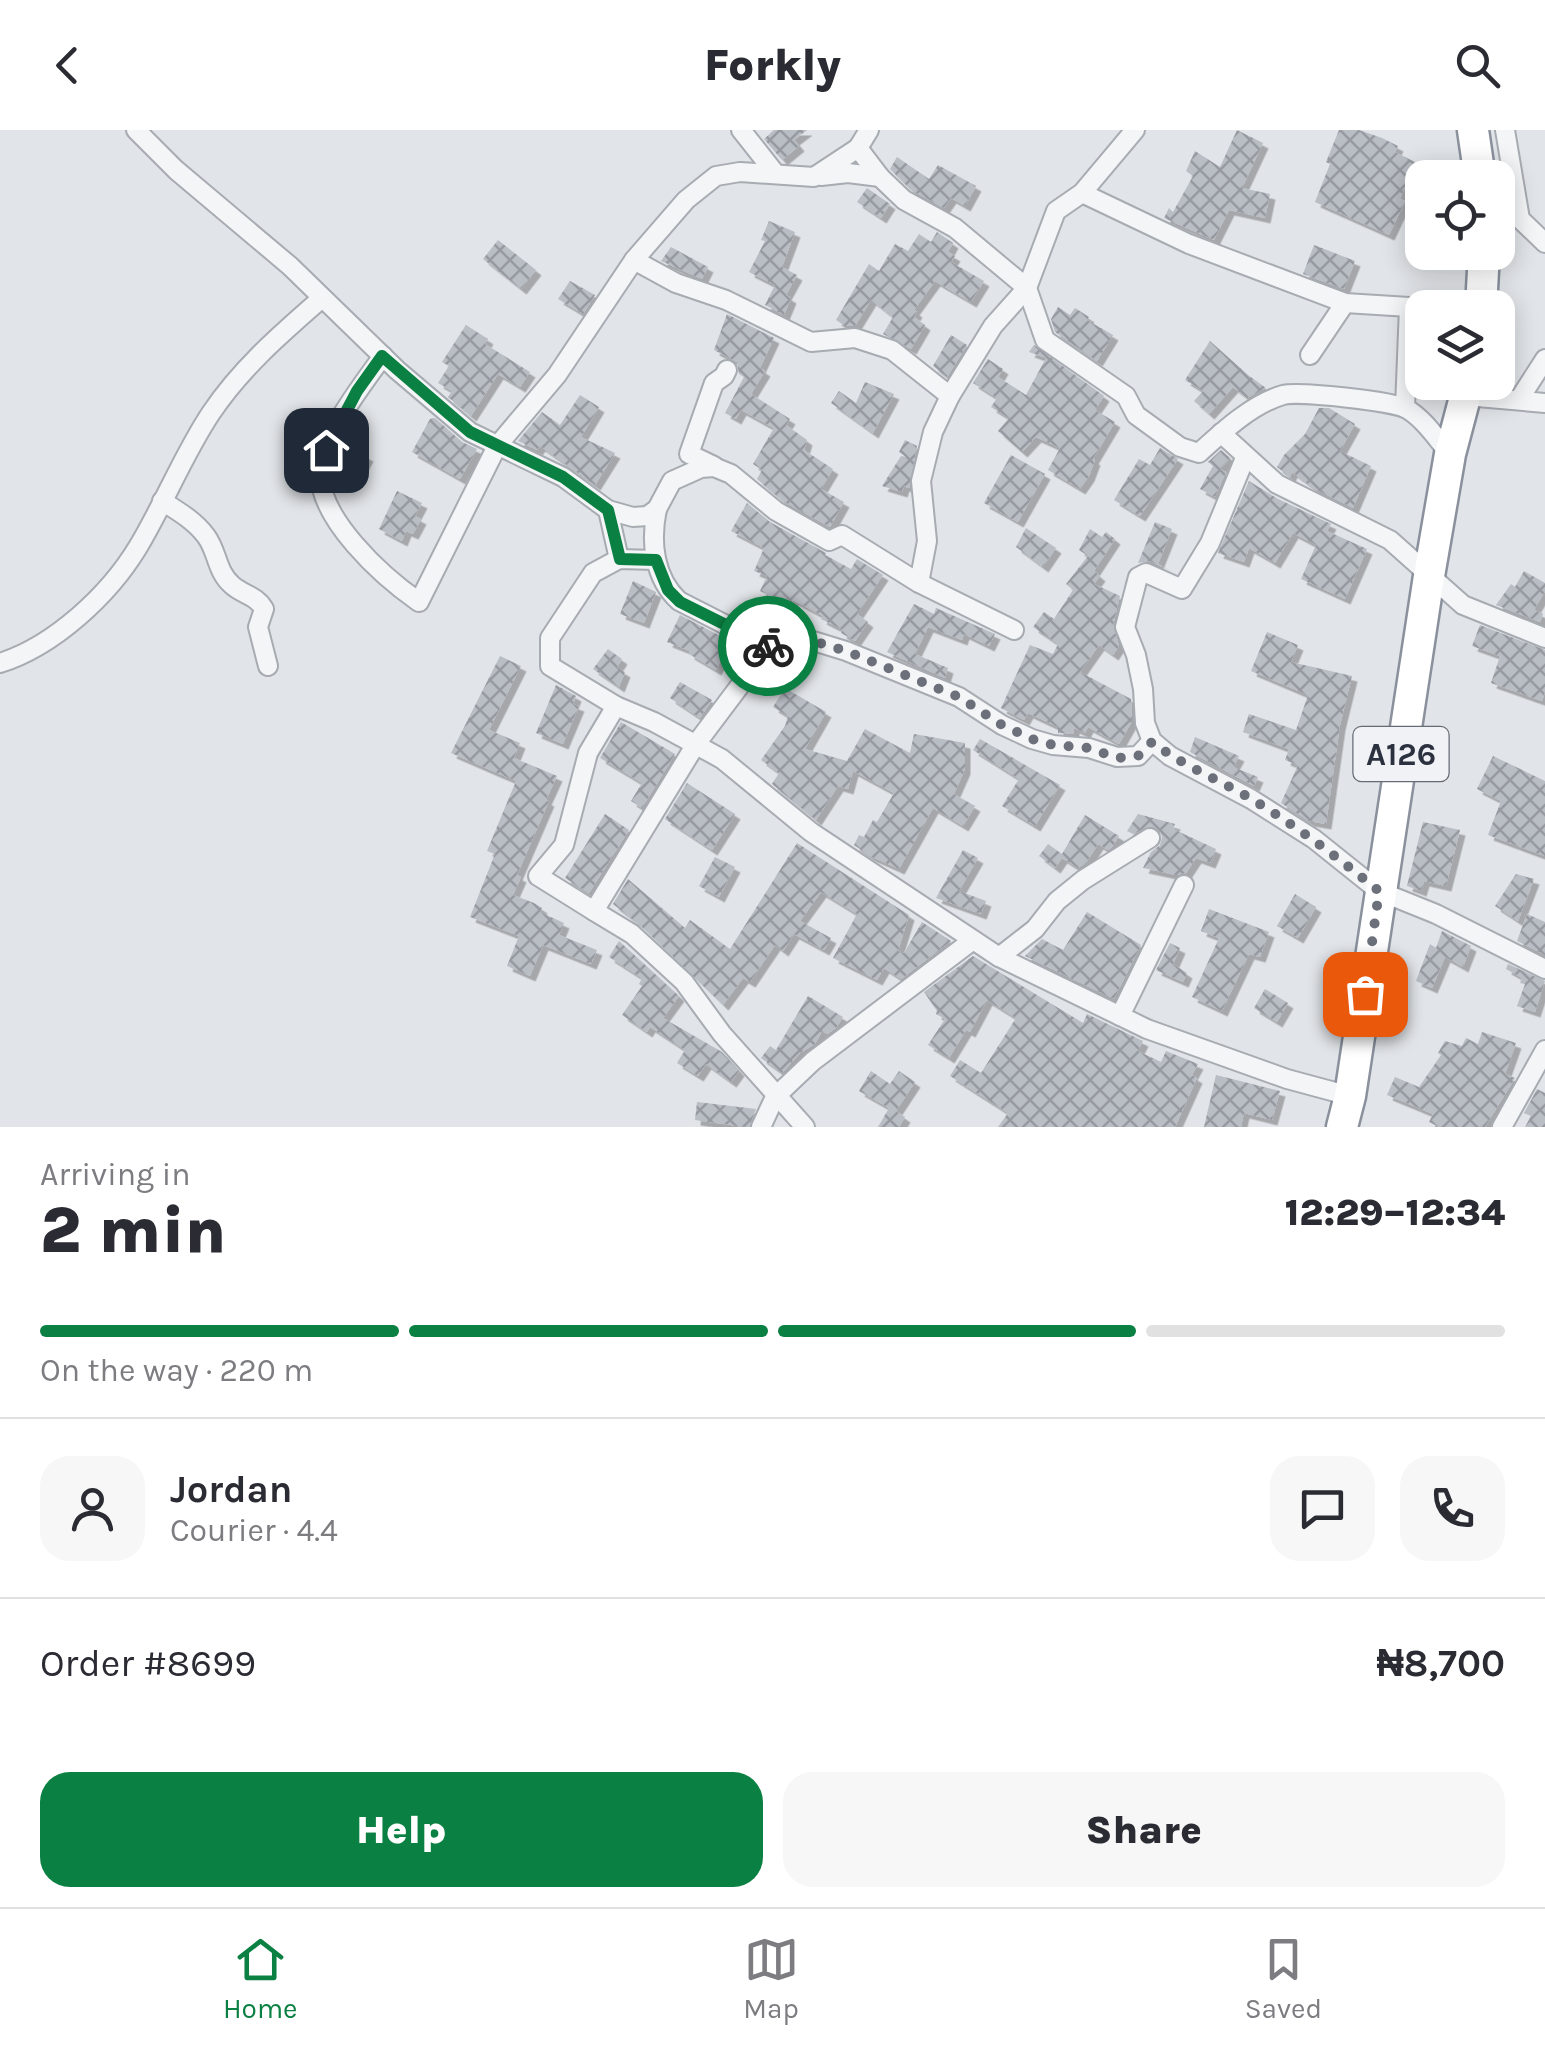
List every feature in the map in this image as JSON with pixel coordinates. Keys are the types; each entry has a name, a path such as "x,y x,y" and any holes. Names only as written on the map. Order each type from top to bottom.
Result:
{"highway":[{"path":"1473,130 1477,160"},
{"name":"A126","path":"1342,1127 1350,1096 1429,576 1450,454 1464,400"}],"street":[{"path":"136,130 176,170 254,232 272,254 290,266 382,356 470,432 563,477 608,510 633,517 647,516 658,509"},
{"path":"741,130 775,172"},
{"path":"814,177 858,148 869,130"},
{"path":"918,583 927,541 922,481 933,432 950,396 994,326 1027,288 1056,210 1082,193 1135,130"},
{"path":"1504,130 1520,219 1545,243"},
{"path":"858,148 880,178 919,211 955,228 1027,288 1046,340 1126,396 1136,416 1180,447 1200,454 1222,433 1285,394 1405,408 1423,422 1450,454"},
{"path":"382,356 333,432 320,470 326,496 343,529 393,584 419,602 497,446 557,375 634,260 686,200 716,176 740,172 814,177 848,172 880,178"},
{"path":"1082,193 1190,244 1345,302 1409,307 1405,408"},
{"path":"634,260 811,342 855,338 892,350 950,396"},
{"path":"0,663 48,640 85,611 136,549 210,414 235,380 261,350 322,298"},
{"path":"1310,356 1345,302"},
{"path":"1520,398 1545,360"},
{"path":"727,370 714,383 690,454 730,474 752,494 829,541 842,536 918,583 1014,630"},
{"path":"1515,397 1545,403"},
{"path":"1222,433 1276,484 1390,540 1463,606 1545,638"},
{"path":"1245,458 1210,543 1182,589 1146,573 1138,576 1126,627 1136,655 1145,723 1152,742 1314,838 1379,891 1436,914 1545,969"},
{"path":"714,466 672,481 653,528 656,560 668,590 680,602 770,647 810,640 846,651 959,697 1002,725 1053,745 1089,748 1117,758 1138,756 1152,742"},
{"path":"162,502 184,515 208,538 216,565 232,586 261,602 264,608 258,627 268,666"},
{"path":"608,510 620,559"},
{"path":"656,560 620,559 593,574 550,638 550,666 616,706 696,744 734,769 811,832 999,956 1120,1016 1242,1064 1350,1096"},
{"path":"594,911 696,744 770,647"},
{"path":"616,706 588,753 564,845 538,876 632,934 684,982 776,1098 805,1127"},
{"path":"999,956 1035,929 1057,902 1083,880 1150,838"},
{"path":"1120,1016 1184,885"},
{"path":"760,1127 776,1098 813,1060 973,940"},
{"path":"1502,1127 1545,1050"}],"building":[{"path":"774,130 807,130 794,140 799,146 782,160 764,139"},
{"path":"1237,130 1263,143 1242,188 1270,194 1265,218 1229,210 1214,240 1164,218 1169,208 1173,212 1193,176 1186,171 1195,151 1220,167"},
{"path":"1339,130 1359,130 1382,138 1398,146 1395,152 1411,160 1405,160 1405,187 1400,199 1405,201 1389,235 1315,202 1330,164 1326,162"},
{"path":"897,157 929,179 938,165 976,186 965,206 951,198 944,208 911,190 890,169"},
{"path":"867,188 890,204 881,218 857,202"},
{"path":"769,221 795,232 782,267 797,275 786,295 791,298 784,315 765,305 775,285 749,272 765,241 761,240"},
{"path":"937,232 953,243 948,252 955,256 951,262 984,281 971,302 935,281 914,310 914,317 925,325 911,349 883,334 893,317 871,300 855,326 845,326 836,320 869,264 879,271 895,244 908,251 919,234 931,242"},
{"path":"498,240 536,270 521,289 483,259"},
{"path":"1314,245 1355,261 1344,289 1303,274"},
{"path":"671,247 708,267 702,279 661,261"},
{"path":"570,281 595,295 583,314 558,299"},
{"path":"1058,307 1070,315 1075,308 1113,335 1097,361 1055,332 1051,319"},
{"path":"727,314 774,338 760,368 765,371 751,394 790,419 786,425 807,440 804,450 833,469 821,489 844,502 830,527 783,501 757,479 762,470 753,464 774,428 741,410 736,419 725,413 744,377 739,374 737,362 714,350"},
{"path":"466,325 488,339 485,344 530,372 520,387 498,374 471,416 448,397 452,391 438,383 449,366 442,362"},
{"path":"951,335 967,345 947,377 933,366"},
{"path":"1210,341 1266,388 1247,398 1233,387 1209,414 1194,401 1203,391 1185,380"},
{"path":"1034,345 1104,396 1095,410 1115,422 1080,489 1048,470 1060,448 1036,437 1022,452 998,431 1009,418 991,407 997,398 973,383 988,359 1003,369 998,377 1026,395 1046,358 1029,352"},
{"path":"865,382 894,394 873,433 831,403 839,391 856,403"},
{"path":"580,395 599,407 581,437 615,453 595,485 540,446 537,450 518,441 542,412 560,425"},
{"path":"1319,408 1329,408 1355,424 1340,451 1371,466 1353,508 1277,467 1305,434"},
{"path":"435,418 462,442 477,449 460,479 412,452 430,419"},
{"path":"905,440 917,446 909,488 904,486 902,492 882,486 901,456 906,457 899,452"},
{"path":"341,443 368,456 357,477 334,464"},
{"path":"1160,448 1178,459 1140,516 1114,500 1139,459 1150,465"},
{"path":"1221,450 1230,458 1220,469 1226,472 1215,497 1200,489 1213,466 1208,462"},
{"path":"1011,455 1045,474 1018,522 984,503"},
{"path":"1249,481 1331,524 1327,531 1367,549 1345,599 1301,579 1316,545 1293,533 1275,563 1249,548 1244,562 1218,553"},
{"path":"397,491 422,503 415,516 421,519 413,534 406,531 402,541 379,529"},
{"path":"747,503 770,522 851,569 857,559 883,575 857,614 868,622 855,641 821,619 823,616 793,600 790,606 760,591 767,576 754,571 764,548 731,531"},
{"path":"1155,522 1172,529 1158,564 1171,571 1150,561 1138,563"},
{"path":"1026,528 1056,548 1043,567 1016,547"},
{"path":"1090,529 1102,537 1106,532 1115,539 1094,571 1100,576 1094,584 1120,596 1113,625 1119,646 1113,655 1099,645 1080,672 1131,699 1132,721 1119,744 1088,727 1085,733 1074,728 1074,734 1058,733 1058,727 1028,713 1024,720 1001,708 1030,645 1053,654 1058,644 1033,627 1044,612 1054,619 1073,590 1066,584 1088,556 1079,550"},
{"path":"1524,571 1545,583 1545,591 1534,610 1543,614 1540,622 1496,605 1511,584 1515,587"},
{"path":"633,581 656,592 644,623 620,614"},
{"path":"914,604 934,614 936,608 995,634 989,646 964,634 962,640 928,627 915,654 948,668 945,678 887,652"},
{"path":"680,615 730,641 716,670 689,654 690,651 667,642"},
{"path":"1480,625 1545,650 1542,701 1491,683 1500,656 1472,646"},
{"path":"1267,632 1298,645 1291,662 1352,676 1340,725 1326,824 1309,821 1281,803 1298,765 1285,760 1289,749 1243,732 1249,714 1296,730 1308,695 1251,671"},
{"path":"608,649 622,659 617,667 625,672 619,687 593,669"},
{"path":"500,656 521,666 489,730 520,743 514,758 557,776 517,875 521,877 513,895 534,903 542,908 540,912 564,923 559,935 597,950 591,964 543,945 530,976 507,966 519,936 470,917 495,854 487,851 516,781 451,753"},
{"path":"680,682 712,700 700,718 670,698"},
{"path":"556,685 576,696 573,704 579,706 563,744 536,733"},
{"path":"785,688 826,712 805,749 847,761 865,729 910,753 914,734 965,743 965,769 954,794 975,806 963,826 933,808 899,869 870,856 854,845 859,835 864,837 873,820 877,822 894,793 853,771 848,789 838,786 816,820 772,784 779,773 761,760 785,726 788,716 773,707"},
{"path":"621,722 675,754 642,808 631,801 642,783 600,758"},
{"path":"1195,737 1239,756 1233,767 1258,777 1254,786 1190,752"},
{"path":"980,739 1060,785 1035,826 1002,806 1019,779 973,750"},
{"path":"1493,756 1545,781 1545,856 1488,835 1501,801 1477,789"},
{"path":"687,783 735,814 712,850 665,819"},
{"path":"605,814 629,830 589,893 565,878"},
{"path":"1138,814 1175,824 1173,829 1216,849 1210,863 1196,858 1186,873 1176,875 1143,868 1162,837 1151,826 1133,834 1127,831"},
{"path":"1085,815 1119,836 1112,847 1108,850 1098,844 1078,868 1062,858 1055,868 1039,856 1048,844 1062,854"},
{"path":"1423,822 1460,830 1446,886 1424,881 1421,891 1407,886"},
{"path":"797,843 909,915 898,951 904,953 922,922 951,941 901,979 884,968 877,980 833,958 857,914 821,892 800,921 831,938 824,950 794,934 783,951 775,945 750,982 743,978 723,1005 613,904 628,879 685,928 690,920 730,949"},
{"path":"963,850 978,858 959,891 986,901 981,914 936,898"},
{"path":"715,857 735,867 719,897 699,886"},
{"path":"1516,874 1534,879 1518,921 1495,906"},
{"path":"1295,894 1316,907 1298,938 1277,926"},
{"path":"1209,909 1269,932 1260,957 1249,954 1222,1011 1192,997 1219,938 1201,931"},
{"path":"1087,912 1141,945 1114,999 1025,956 1042,939 1063,950"},
{"path":"1527,914 1545,922 1545,955 1517,941"},
{"path":"1442,931 1471,946 1463,967 1445,957 1432,988 1416,981 1430,944 1436,948"},
{"path":"619,941 679,996 663,1018 722,1052 739,1071 731,1082 706,1064 698,1076 677,1063 685,1050 650,1027 647,1032 622,1015 642,986 642,978 609,957"},
{"path":"1170,943 1180,948 1173,964 1187,973 1183,982 1156,970"},
{"path":"973,956 1083,1023 1087,1014 1143,1041 1138,1051 1161,1062 1166,1051 1198,1064 1192,1075 1197,1078 1175,1127 998,1127 1008,1113 950,1076 960,1060 981,1073 1016,1018 987,1000 970,1032 966,1030 949,1058 928,1045 945,1019 936,1014 924,992"},
{"path":"1508,964 1545,981 1535,1012 1517,1006 1525,984 1506,969"},
{"path":"1265,989 1288,1003 1277,1022 1254,1008"},
{"path":"808,996 843,1017 827,1034 822,1031 815,1044 800,1053 782,1073 761,1058 770,1046 776,1050"},
{"path":"1482,1032 1516,1043 1505,1074 1515,1078 1485,1127 1439,1127 1429,1122 1433,1114 1387,1095 1395,1077 1419,1087 1441,1055 1438,1053 1445,1041 1462,1046 1466,1038 1478,1044"},
{"path":"871,1071 890,1084 899,1071 915,1082 896,1111 905,1117 899,1127 878,1127 889,1108 859,1091"},
{"path":"1216,1075 1280,1091 1272,1120 1244,1113 1241,1127 1204,1127"},
{"path":"1537,1089 1545,1093 1545,1127 1525,1127 1531,1116 1524,1113"},
{"path":"697,1102 756,1109 749,1127 745,1127 695,1120"}],"way so far":[{"path":"768,646 810,640 846,651 959,697 1002,725 1053,745 1089,748 1117,758 1138,756 1152,742 1170,756 1251,799 1314,838 1379,891 1365,994"}],"route":[{"path":"326,450 357,391 382,356 470,432 563,477 608,510 620,559 656,560 668,590 680,602 768,646"}]}
